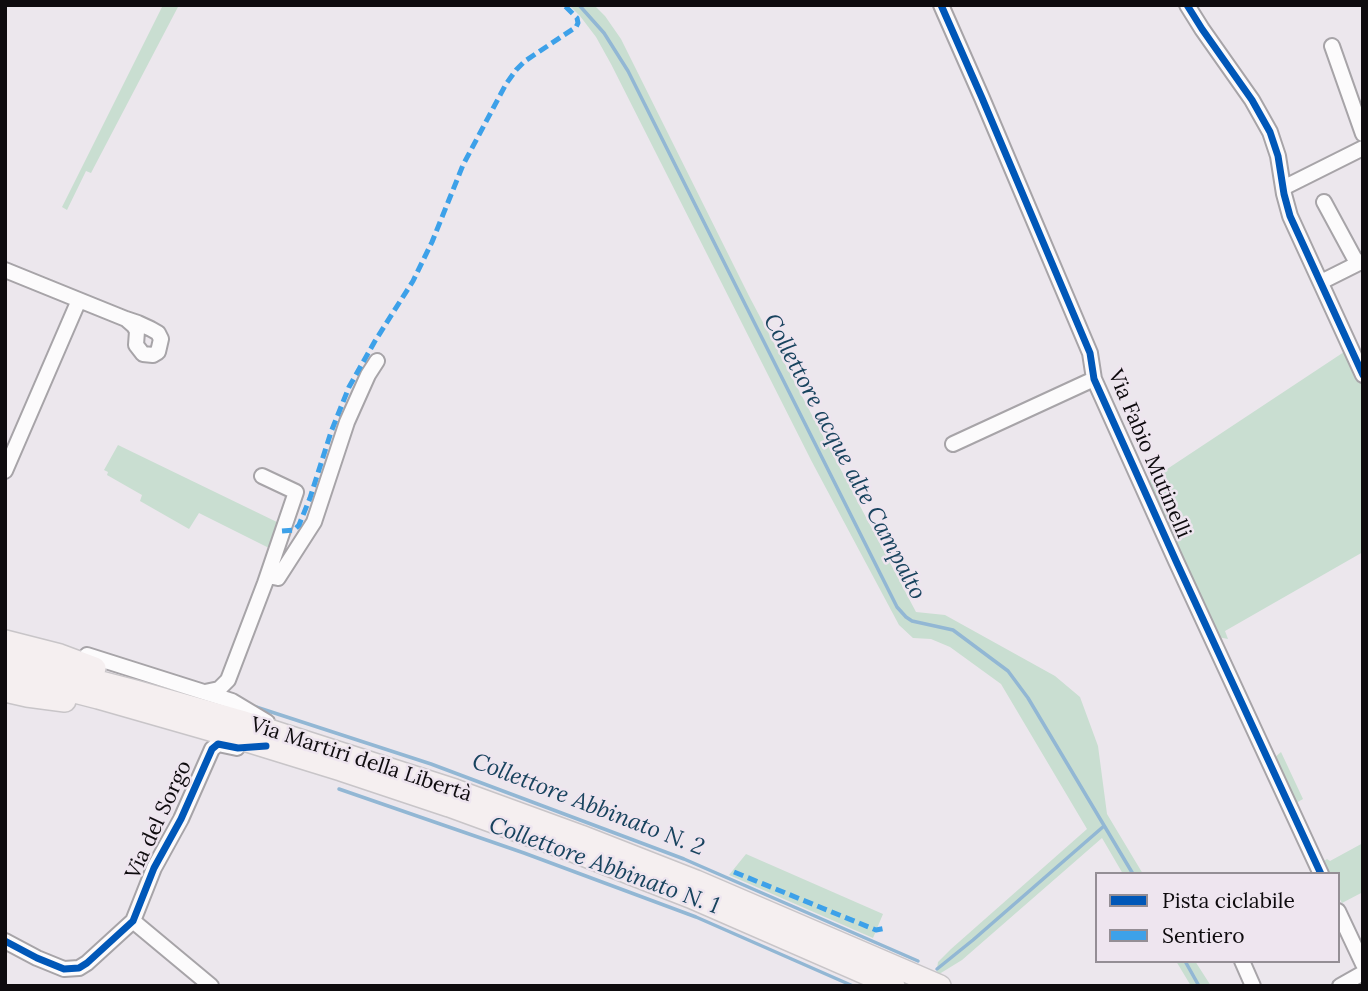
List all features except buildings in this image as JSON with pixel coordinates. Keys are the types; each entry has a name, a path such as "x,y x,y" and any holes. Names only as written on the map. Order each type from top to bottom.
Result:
{"main road":[{"path":"5,639 232,710"},
{"name":"Via Martiri della Libertà","path":"5,657 232,710 289,736 455,790 581,836 696,881 940,986"},
{"name":"Via Martiri della Libertà","path":"5,674 267,746 449,806 690,897 894,986"},
{"path":"5,691 105,710 171,718"}],"street":[{"name":"Via Fabio Mutinelli","path":"941,5 1090,353 1094,379 1320,872"},
{"path":"1188,5 1194,18 1252,100 1270,132 1278,156 1290,216 1363,374"},
{"path":"1332,46 1363,134"},
{"path":"1283,188 1363,148"},
{"path":"1321,282 1360,262 1324,202"},
{"path":"5,270 126,318"},
{"path":"5,471 79,300"},
{"path":"271,575 278,578 314,522 347,422 377,361"},
{"name":"Via Fabio Mutinelli","path":"953,444 1094,379"},
{"path":"204,692 219,689 228,680 271,575 296,492 262,475"},
{"path":"5,639 24,636 41,640 204,692 232,710 233,690 270,593 271,575"},
{"name":"Via del Sorgo","path":"133,920 154,868 181,818 212,748 218,744 238,748 267,746"},
{"path":"1340,915 1363,964"},
{"path":"5,941 48,964 71,970 87,963 133,920 211,986"},
{"path":"1243,963 1253,986"},
{"path":"1340,986 1363,972"}],"green space":[{"path":"163,5 179,5 91,173 86,171 67,210 62,207"},
{"path":"569,5 594,5 621,39 749,296 916,612 945,615 1055,676 1080,697 1098,746 1107,814 1142,872 1122,872 1102,838 962,960 936,976 938,962 951,949 1087,829 1001,684 950,647 931,639 913,638 899,625 812,462 611,64 580,16"},
{"path":"1347,350 1363,386 1363,552 1225,631 1228,639 1218,637 1149,481"},
{"path":"118,445 281,524 273,550 199,513 189,529 140,501 142,495 107,475 108,472 104,470"},
{"path":"1281,752 1303,799 1296,803 1309,830 1305,829 1274,758"},
{"path":"1363,843 1363,892 1342,903 1340,872 1329,872 1324,861 1330,861"},
{"path":"746,854 883,914 873,938 729,875"},
{"path":"1177,963 1196,963 1211,986 1191,986"}],"waterway":[{"name":"Collettore acque alte Campalto","path":"579,5 604,33 628,71 897,607 912,621 953,630 1008,671 1028,698 1132,872"},
{"name":"Collettore Abbinato N. 2","path":"253,706 431,764 684,859 918,961"},
{"name":"Collettore Abbinato N. 1","path":"339,789 524,853 696,917 853,986"},
{"name":"Collettore Abbinato N. 2","path":"937,969 1104,826"},
{"name":"Collettore acque alte Campalto","path":"1186,963 1199,986"}],"marked path":[{"path":"282,531 294,530 299,525 349,387 413,281 463,165 506,84 525,61 576,27 577,18 564,5"},
{"path":"734,872 876,930 886,928"}],"cycle path":[{"path":"941,5 1090,353 1094,379 1320,872"},
{"path":"1187,5 1252,100 1270,132 1278,156 1290,216 1363,375"},
{"path":"5,941 64,969 79,968 87,963 133,921 154,868 181,819 212,749 218,744 238,748 266,746"}]}
